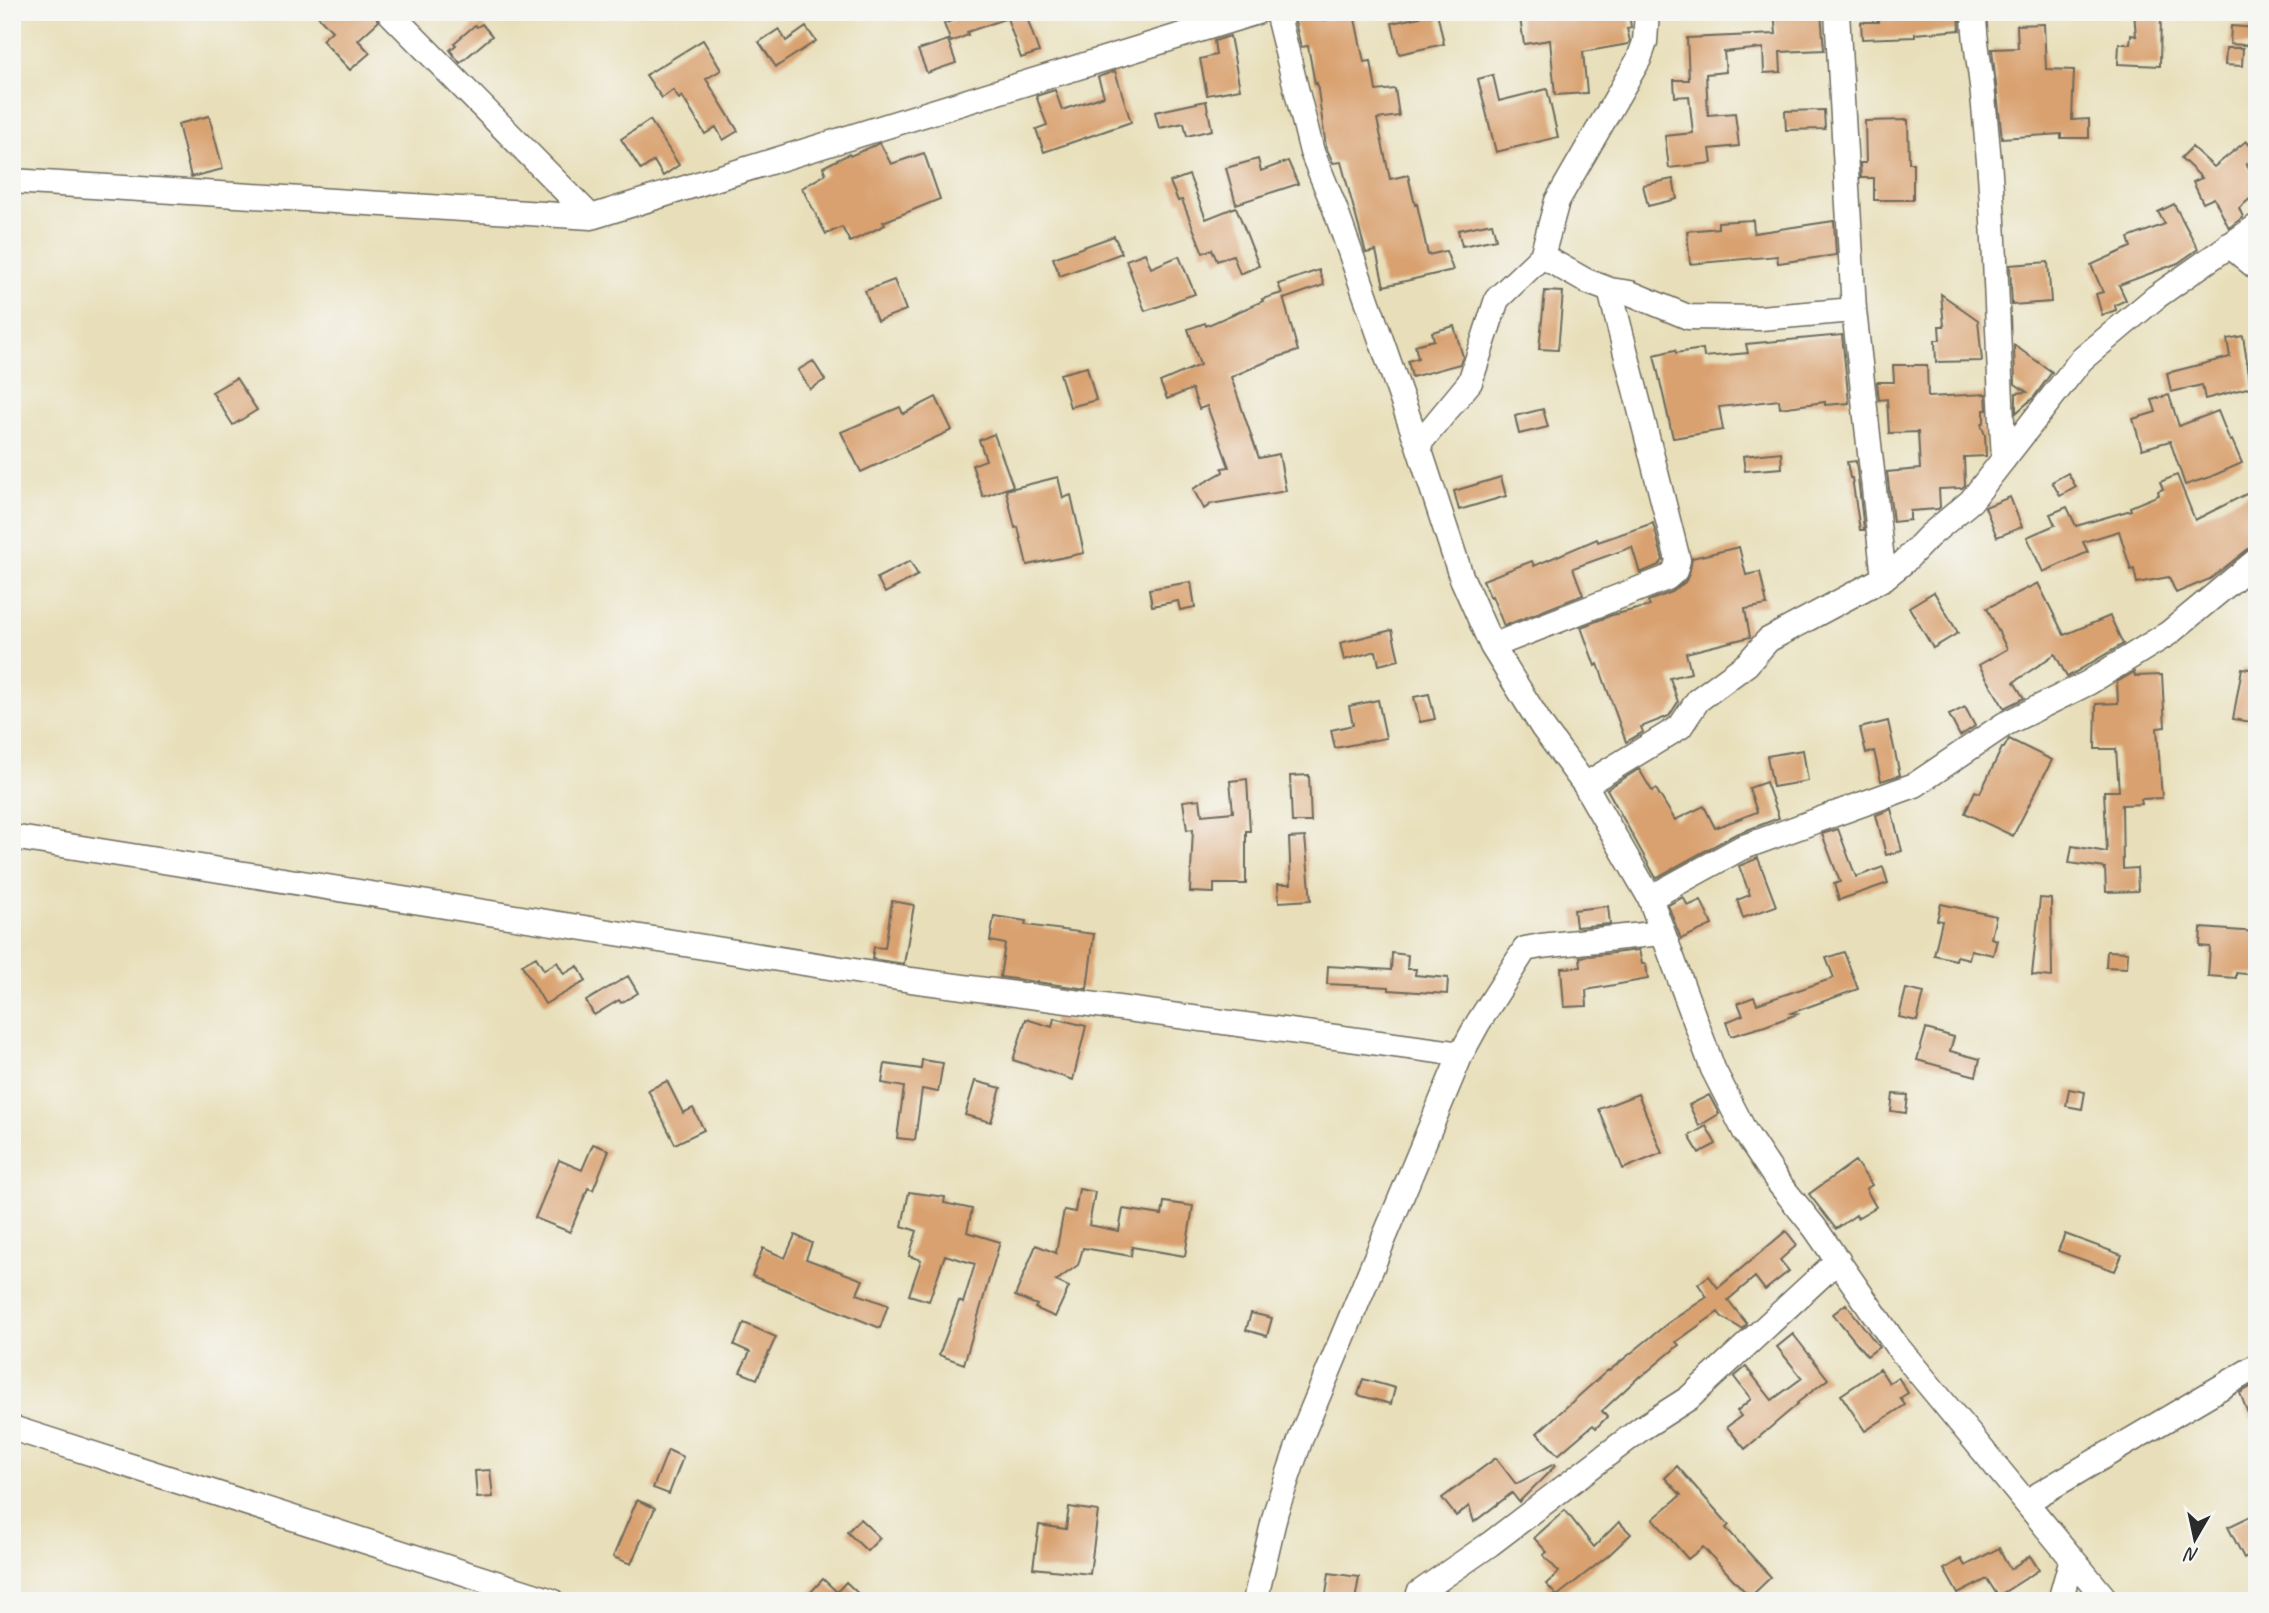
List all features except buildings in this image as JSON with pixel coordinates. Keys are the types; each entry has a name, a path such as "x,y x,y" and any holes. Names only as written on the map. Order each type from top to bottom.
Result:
{"street":[{"path":"389,12 591,217"},
{"path":"12,181 591,217 1258,12"},
{"path":"1277,12 1312,152 1334,206 1418,444 1461,576 1492,646 1543,728 1585,785 1650,898 1713,1069 1745,1132 1896,1345 2107,1601"},
{"path":"1418,444 1469,382 1497,299 1542,256 1557,201 1639,59 1645,42 1647,12"},
{"path":"1837,12 1854,310 1884,578"},
{"path":"1974,12 1992,214 2004,459"},
{"path":"1585,785 1680,727 1698,701 1747,664 1768,640 1884,578 1970,501 2081,360 2156,297 2257,226"},
{"path":"2229,246 2257,268"},
{"path":"1542,256 1586,281 1610,290 1630,293 1688,317 1760,318 1854,310"},
{"path":"1492,646 1667,578 1675,571 1678,560 1610,290"},
{"path":"1650,898 1741,848 1915,785 2005,724 2088,683 2169,633 2257,560"},
{"path":"12,837 911,980 1461,1054"},
{"path":"1255,1601 1276,1511 1303,1432 1461,1054 1478,1023 1525,949 1661,933"},
{"path":"1419,1593 1490,1544 1642,1428 1689,1398 1838,1260"},
{"path":"2026,1502 2257,1366"},
{"path":"12,1428 552,1601"},
{"path":"2060,1601 2072,1558"}]}
